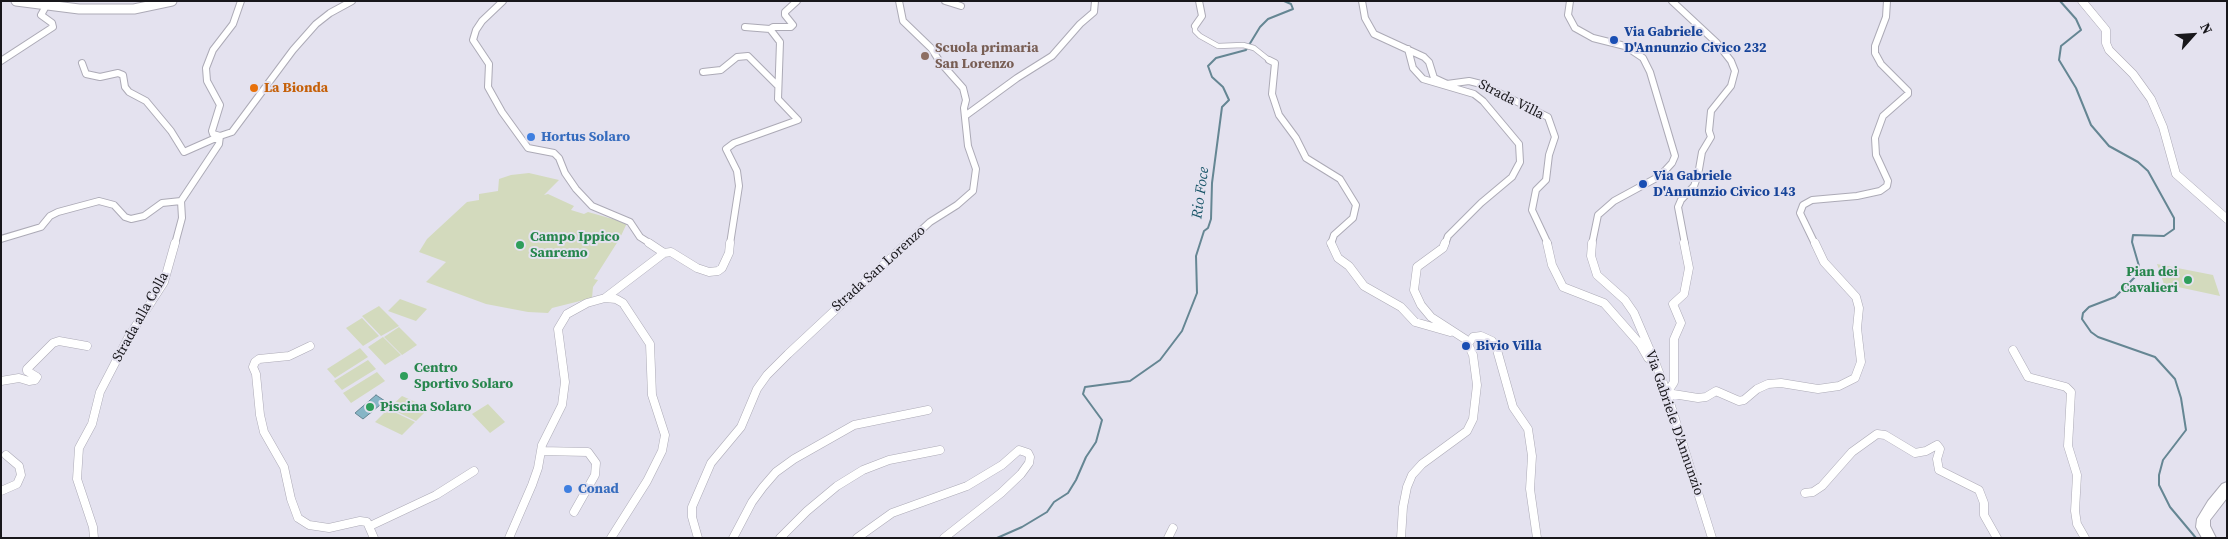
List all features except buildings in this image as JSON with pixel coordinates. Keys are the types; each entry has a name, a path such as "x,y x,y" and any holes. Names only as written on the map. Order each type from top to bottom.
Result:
{"highway":[{"path":"2208,538 2203,527 2204,519 2213,504 2227,488"}],"main road":[{"path":"16,1 79,9 134,9 172,1"}],"street":[{"path":"219,136 212,131 220,105 207,81 206,68 212,50 233,24 241,1"},
{"path":"82,62 86,74 100,77 118,73 123,75 125,88 146,100 171,131 184,152 232,132 316,24 330,13 352,1"},
{"path":"503,1 482,21 476,30 473,40 489,64 488,87 502,112 528,148 554,154 559,158 565,173 576,189 592,206 630,222 640,237 664,253"},
{"path":"745,27 770,29 773,27 792,27 785,12 797,1"},
{"path":"899,4 906,1"},
{"path":"945,1 961,6"},
{"path":"966,116 1017,78 1052,56 1080,24 1094,12 1096,8 1094,1"},
{"path":"1199,1 1202,16 1195,31 1200,36 1218,46 1243,45 1254,48 1275,63 1272,94 1278,115 1296,138 1306,158 1340,179 1356,205 1356,212 1352,218 1334,235 1331,244 1338,258 1349,266 1364,286 1401,307 1415,322 1436,329 1454,332"},
{"path":"1362,1 1365,18 1374,34 1424,57 1429,62 1434,78 1444,84"},
{"name":"Via Gabriele D'Annunzio","path":"1570,1 1568,16 1575,28 1592,38 1625,46 1643,58 1650,72 1674,148 1675,156 1672,163 1660,176 1614,201 1598,215 1592,241 1591,256 1594,270 1625,300 1634,313 1667,392 1712,538"},
{"path":"1672,1 1717,43 1731,61 1735,71 1731,86 1711,112 1709,122 1711,137 1702,152 1694,186 1681,200 1678,207 1689,268 1684,294 1673,304 1681,323 1674,339 1674,382 1667,392 1698,398 1706,397 1716,391 1742,401 1757,389 1768,384 1782,383 1828,389 1848,383 1854,378 1861,362 1857,328 1859,308 1856,297 1824,262 1800,213 1803,205 1812,200 1857,196 1880,191 1887,186 1888,181 1876,155 1875,138 1883,116 1908,94 1908,91 1881,64 1875,54 1875,46 1886,17 1887,1"},
{"path":"2082,1 2106,30 2106,43 2109,50 2133,74 2151,99 2163,127 2176,174 2227,219"},
{"name":"Strada San Lorenzo","path":"698,538 692,517 692,507 698,492 711,463 741,427 757,389 767,375 930,222 957,205 973,191 976,169 968,146 964,108 966,100 962,88 931,48 903,21 899,4"},
{"path":"1,60 53,27 52,23 41,16 42,10 46,6"},
{"path":"605,298 664,253 671,252 697,268 709,272 718,271 722,268 729,253 739,186 738,171 726,149 734,143 796,122 796,117 778,99 780,42 770,29"},
{"path":"1401,538 1403,507 1407,487 1412,475 1422,464 1467,431 1473,419 1477,385 1473,355 1468,344 1465,339 1431,317 1421,305 1414,290 1415,273 1417,267 1443,248 1448,236 1481,203 1512,176 1518,168 1520,154 1516,138 1483,101 1465,90 1423,79 1418,75 1410,61 1408,49"},
{"path":"703,72 721,70 737,57 748,56 778,86"},
{"name":"Strada Villa","path":"1444,84 1469,81 1482,84 1548,117 1554,137 1549,155 1546,180 1536,190 1532,210 1548,245 1552,265 1563,287 1604,303 1640,344 1648,358 1655,362"},
{"path":"1,239 41,227 50,216 58,212 99,201 114,206 125,217 131,219 144,216 162,203 180,201 218,144 219,136"},
{"name":"Strada alla Colla","path":"94,538 93,527 77,479 79,448 92,424 100,392 107,378 128,338 164,282 182,218 180,201"},
{"path":"509,538 532,485 542,451 564,398 565,382 558,329 567,314 586,303 605,298 616,299 623,303 650,344 652,395 665,435 662,451 647,481 612,538"},
{"path":"1468,344 1473,337 1481,336 1492,341 1497,350 1513,407 1528,429 1532,456 1530,489 1537,538"},
{"path":"1,381 19,378 29,381 35,380 37,377 27,371 27,369 53,343 59,341 87,346"},
{"path":"310,346 289,356 259,359 255,362 253,368 257,381 260,415 264,432 284,467 291,499 298,518 309,525 329,528 360,521 367,522 374,538"},
{"path":"2013,350 2023,371 2028,376 2066,388 2071,392 2068,446 2077,475 2075,511 2077,524 2085,538"},
{"path":"733,538 752,502 763,487 776,472 794,459 854,424 928,410"},
{"path":"1805,493 1813,492 1822,486 1852,452 1877,434 1886,435 1915,453 1926,451 1937,445 1940,450 1937,459 1939,470 1979,490 1984,503 1984,515 1997,538"},
{"path":"780,538 837,486 863,470 889,460 940,450"},
{"path":"857,538 892,513 966,486 1002,465 1019,450 1028,453 1030,457 1029,463 1020,474 1001,493 944,538"},
{"path":"542,451 588,452 596,463 595,475 574,512"},
{"path":"1,491 17,484 21,475 19,466 6,454"},
{"path":"370,526 436,495 474,471"},
{"path":"1168,538 1173,528"},
{"path":"788,529 791,538"}],"green space":[{"name":"Campo Ippico Sanremo","path":"529,173 559,180 544,195 548,194 574,206 571,210 584,214 588,212 627,223 620,238 594,279 598,280 593,287 592,298 552,308 548,313 528,312 486,304 426,282 446,262 419,252 427,239 467,202 479,200 479,194 498,191 499,179 511,175"},
{"name":"Pian dei Cavalieri","path":"2157,264 2213,275 2220,296 2164,284"},
{"path":"400,299 427,309 416,321 388,311"},
{"path":"379,306 399,326 381,336 362,316"},
{"path":"362,318 379,336 363,346 346,328"},
{"path":"399,327 417,345 402,355 384,337"},
{"path":"383,337 401,355 385,365 368,347"},
{"path":"360,348 368,357 335,378 327,369"},
{"path":"368,360 376,369 342,390 334,381"},
{"path":"377,372 385,381 351,403 343,393"},
{"path":"402,396 429,408 416,421 389,408"},
{"path":"488,404 505,422 490,433 472,414"},
{"path":"388,409 415,422 402,435 375,422"}],"water":[{"name":"Piscina Solaro","path":"376,395 385,401 363,419 355,413"}],"waterway":[{"name":"Rio Foce","path":"997,538 1022,527 1047,512 1054,502 1068,493 1076,480 1086,457 1096,442 1102,420 1083,394 1085,387 1130,381 1160,360 1182,331 1197,293 1196,256 1204,231 1208,228 1211,219 1212,183 1222,107 1229,100 1223,87 1212,77 1208,66 1216,58 1246,50 1260,27 1268,19 1293,9 1291,4 1284,1"},
{"path":"2060,1 2076,19 2081,30 2061,46 2059,60 2076,88 2091,125 2109,146 2138,162 2148,171 2174,218 2174,229 2164,236 2133,235 2132,242 2139,266 2135,277 2115,297 2089,307 2083,313 2082,319 2091,332 2098,337 2155,357 2175,379 2181,398 2186,430 2163,460 2159,475 2159,485 2170,507 2196,538"}],"place":[{"name":"Via Gabriele D'Annunzio Civico 232","path":"1614,40"},
{"name":"Scuola primaria San Lorenzo","path":"925,56"},
{"name":"La Bionda","path":"254,88"},
{"name":"Hortus Solaro","path":"531,137"},
{"name":"Via Gabriele D'Annunzio Civico 143","path":"1643,184"},
{"name":"Campo Ippico Sanremo","path":"520,245"},
{"name":"Pian dei Cavalieri","path":"2188,280"},
{"name":"Bivio Villa","path":"1466,346"},
{"name":"Centro Sportivo Solaro","path":"404,376"},
{"name":"Piscina Solaro","path":"370,407"},
{"name":"Conad","path":"568,489"}]}
